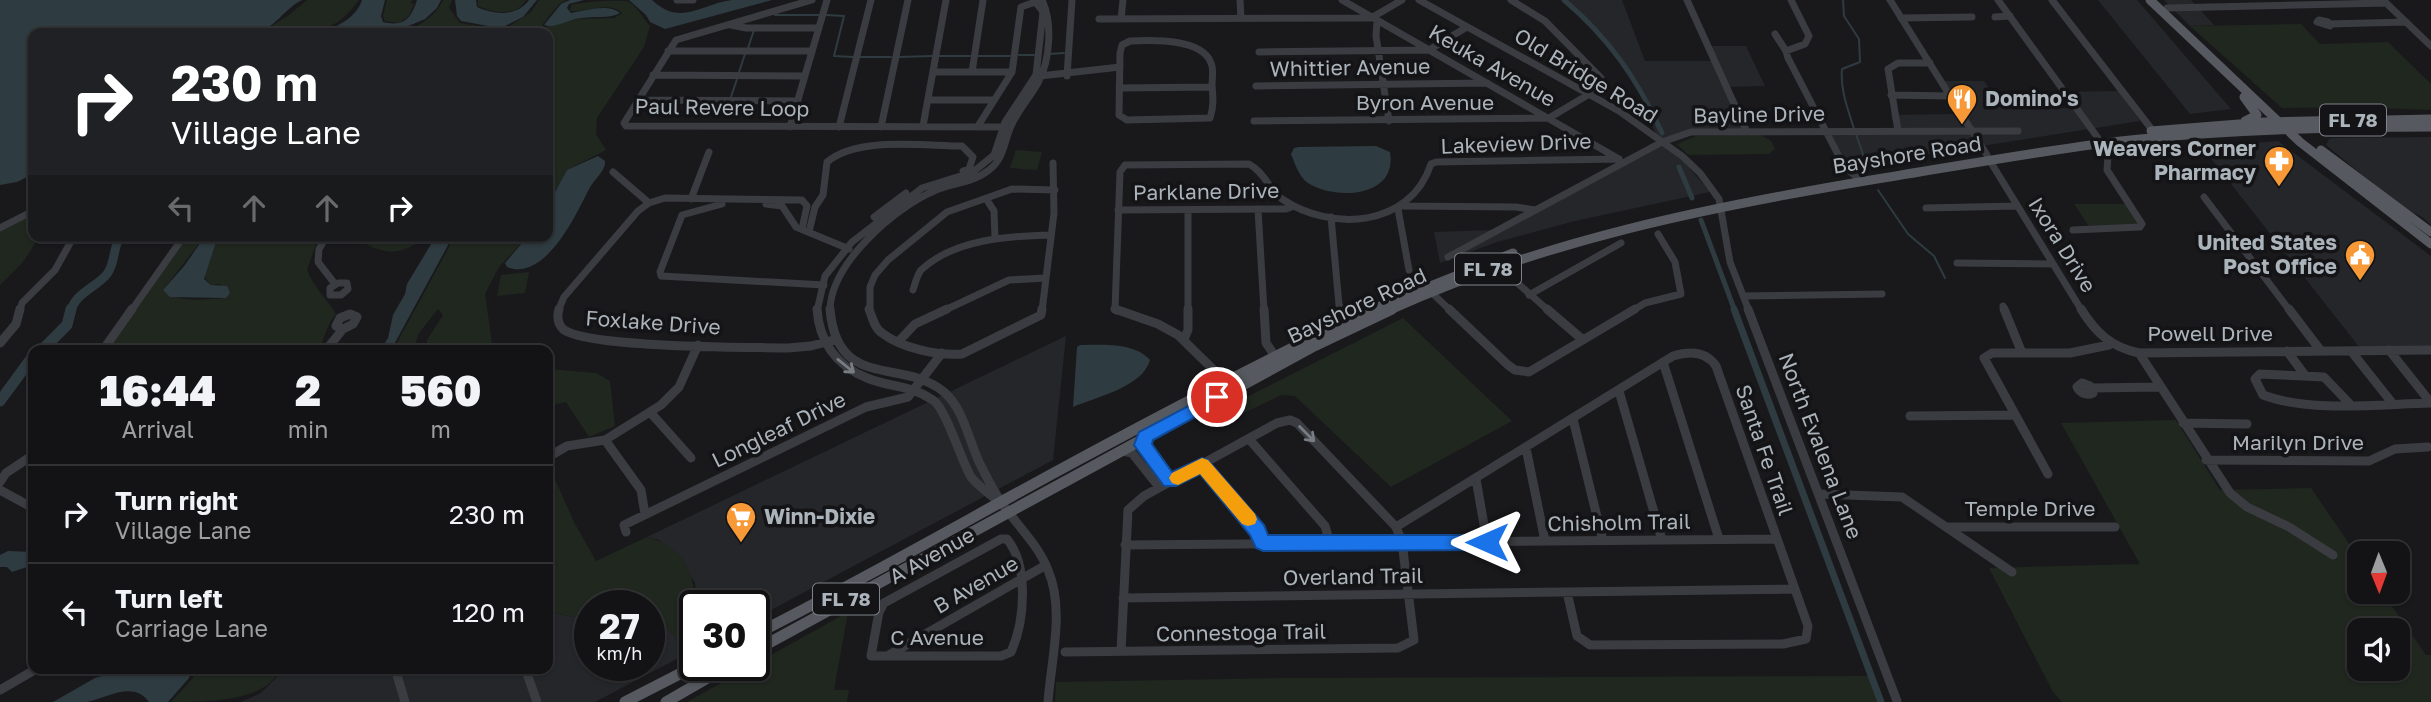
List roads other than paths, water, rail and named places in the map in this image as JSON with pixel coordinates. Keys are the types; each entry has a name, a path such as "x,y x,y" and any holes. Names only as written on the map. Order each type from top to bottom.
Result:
{"main road":[{"path":"2150,0 2241,87 2409,229 2431,244"},
{"path":"2163,4 2286,125 2431,232"},
{"path":"2218,125 2256,117 2241,87"},
{"name":"FL 78","path":"2286,125 2431,119"},
{"name":"Bayshore Road","path":"770,627 1119,451 1343,325 1433,286 1621,229 1720,204 1857,177 2153,131 2218,125 2286,125"},
{"name":"Bayshore Road","path":"770,642 1275,356 1433,286 1567,236 1627,220 1896,177 2054,145 2286,125"},
{"name":"FL 78","path":"2286,125 2431,127"},
{"path":"2368,127 2329,131 2320,133 2319,137 2324,146 2386,199"},
{"path":"2409,229 2431,238"},
{"path":"625,702 679,674"},
{"path":"666,702 702,681"}],"street":[{"path":"677,0 693,0"},
{"name":"Paul Revere Loop","path":"813,0 681,38 668,51 624,120 626,126 1007,127"},
{"path":"790,127 827,0"},
{"path":"839,127 871,0"},
{"path":"881,127 908,0"},
{"path":"922,126 946,0"},
{"path":"972,72 984,0"},
{"path":"978,126 1012,72 1020,10 1025,4 1038,0 1048,12 1039,76 1007,127 997,150 985,165 922,188 845,248 832,264 822,284 817,313 824,343 841,363 855,374 916,390 936,402 972,478 1004,507"},
{"path":"1067,76 1072,0"},
{"path":"1121,19 1123,0"},
{"path":"1240,0 1241,18"},
{"name":"Keuka Avenue","path":"1342,0 1622,160"},
{"path":"1099,19 1374,19 1402,0"},
{"name":"Old Bridge Road","path":"1419,0 1630,117 1699,172 1716,193 1720,204"},
{"path":"1511,0 1537,15 1598,73 1600,82 1588,94 1549,118"},
{"path":"1687,0 1746,130"},
{"path":"1786,51 1805,44 1809,39 1791,0"},
{"name":"Ixora Drive","path":"1890,0 2096,332 2109,345"},
{"path":"1998,0 2099,141 2108,156 2107,170 2142,224 2130,229 2073,230"},
{"path":"2052,0 2153,131"},
{"path":"2163,4 2384,1 2431,46"},
{"path":"1995,16 2010,16"},
{"path":"1901,18 1972,17"},
{"path":"1374,19 1389,121"},
{"path":"2329,23 2406,22"},
{"path":"729,24 746,27 819,28"},
{"path":"1259,52 1429,50 1467,27"},
{"path":"1775,34 1845,168 1857,177"},
{"path":"1177,41 1212,61 1212,87 1213,114 1210,118 1122,118 1119,115 1119,88 1122,45 1125,42 1177,41"},
{"path":"668,51 812,51"},
{"path":"1898,131 1889,66 1930,64"},
{"path":"1039,76 1067,76 1094,68 1120,67"},
{"path":"933,72 1012,72"},
{"path":"653,75 805,76"},
{"name":"Whittier Avenue","path":"1256,86 1487,83"},
{"path":"1119,88 1212,87"},
{"path":"1891,95 1950,96"},
{"path":"637,100 798,100"},
{"path":"928,100 994,100"},
{"name":"Byron Avenue","path":"1254,121 1549,118"},
{"path":"1007,127 1004,152 993,167 973,180 924,196 855,252 833,288 830,309 837,339 851,356 867,368 923,380 948,397 960,414 968,442 1004,507 1046,565 1053,586 1054,601 1048,702"},
{"name":"Bayline Drive","path":"1448,257 1535,211 1622,160 1691,132 2018,131"},
{"path":"805,231 822,195 825,165 834,156 858,147 886,146 962,146 972,155 967,170 919,184 895,199 858,230 860,235"},
{"path":"691,199 709,152"},
{"name":"Lakeview Drive","path":"1401,207 1423,185 1431,164 1436,162 1622,160"},
{"path":"1053,163 1057,176 1041,315 962,355 898,342 879,332 870,316 868,297 875,275 888,260 947,212 987,200 1012,188 1055,190"},
{"path":"1226,382 1184,339 1158,324 1115,310 1120,172 1125,165 1249,164 1258,169 1273,192 1294,206 1331,217 1360,217 1401,207 1516,207 1535,211"},
{"path":"613,172 649,203 665,198 802,200 807,206 805,231"},
{"path":"2204,197 2321,351"},
{"path":"987,200 994,211 995,238"},
{"name":"Foxlake Drive","path":"649,203 630,220 564,297 557,313 559,324 568,332 581,336 698,345 788,348 837,339"},
{"name":"North Evalena Lane","path":"1720,204 1728,228 1727,250 1743,296 1897,701"},
{"path":"833,288 822,284 661,276 680,219 687,212 715,205 782,206 792,223 855,252"},
{"name":"Parklane Drive","path":"1118,210 1286,209 1294,206"},
{"path":"1926,208 2017,206"},
{"path":"1401,207 1409,270"},
{"path":"1258,209 1266,343 1275,356"},
{"path":"1184,339 1188,330 1188,210"},
{"path":"0,228 28,214"},
{"path":"1331,217 1343,325"},
{"path":"1433,286 1506,363 1515,370 1529,372 1651,300 1681,294 1682,284 1667,243 1658,234"},
{"path":"860,235 870,239"},
{"path":"913,290 916,276 923,268 959,248 978,245 995,238 1051,235"},
{"path":"0,343 16,324 22,303 55,270 71,242"},
{"path":"107,345 180,242"},
{"path":"324,242 319,250 318,262 335,285"},
{"path":"1529,295 1621,243"},
{"path":"1958,263 2053,264"},
{"path":"1497,266 1583,340"},
{"path":"898,342 915,324 1009,280 1046,278"},
{"path":"1743,296 1882,295"},
{"path":"2003,306 2022,353"},
{"path":"330,345 343,329"},
{"path":"553,454 567,446 605,440 667,400 680,387 698,345"},
{"name":"Powell Drive","path":"2015,415 1984,358 1992,353 2074,352 2101,349 2109,345 2139,353 2429,352"},
{"path":"2287,351 2304,374"},
{"path":"2351,351 2393,404"},
{"path":"2389,351 2431,403"},
{"path":"916,390 942,353"},
{"path":"2139,353 2206,460 2236,500 2333,555"},
{"name":"Santa Fe Trail","path":"1394,525 1476,479 1672,355 1703,354 1714,360 1809,633 1806,639 1799,642 1590,645 1577,636 1567,592"},
{"path":"1663,362 1718,539"},
{"path":"2349,403 2324,377 2304,374 2256,376 2263,395 2280,401 2349,403 2393,404 2431,403"},
{"path":"2092,388 2160,387"},
{"name":"Longleaf Drive","path":"626,532 624,524 866,407 879,402 901,400 916,390"},
{"path":"1619,391 1662,540"},
{"path":"936,402 948,397"},
{"path":"650,412 691,458"},
{"path":"1910,416 2015,415 2048,474"},
{"path":"1573,419 1603,541"},
{"path":"1121,651 1125,545 1128,510 1132,504 1283,421 1297,423 1394,525 1402,542 1409,594"},
{"path":"2183,423 2247,424"},
{"path":"1145,436 1143,445 1170,481"},
{"path":"1249,439 1325,526 1330,542"},
{"path":"605,440 641,490 645,514"},
{"name":"Marilyn Drive","path":"2206,460 2369,461 2395,449 2428,447"},
{"path":"1526,448 1545,541"},
{"path":"1119,451 1132,453 1159,487"},
{"path":"0,482 6,473 28,458"},
{"path":"1202,464 1257,530 1263,543"},
{"path":"1476,479 1487,542"},
{"path":"0,490 28,505"},
{"path":"1820,494 1902,497 2012,572"},
{"name":"Temple Drive","path":"1946,527 2115,527"},
{"name":"A Avenue","path":"872,656 879,612 884,603 1000,539 1007,539 1016,549 1021,579"},
{"name":"Chisholm Trail","path":"1125,545 1777,539"},
{"name":"B Avenue","path":"886,656 1046,565"},
{"name":"C Avenue","path":"872,656 1006,655 1015,643 1021,579"},
{"name":"Overland Trail","path":"1123,598 1794,589"},
{"name":"Connestoga Trail","path":"1065,652 1398,648 1414,640 1409,594"},
{"path":"0,690 28,674"},
{"path":"397,674 405,702"},
{"path":"527,674 537,702"}],"waterway":[{"path":"1564,0 1595,29 1621,61 1643,95 1662,133"},
{"path":"1843,0 1844,16 1859,39 1860,62 1842,69 1843,92 1854,129"},
{"path":"775,15 819,15"},
{"path":"826,15 844,16 834,56 853,57"},
{"path":"748,48 754,30"},
{"path":"1049,54 1064,53"},
{"path":"739,72 745,54"},
{"path":"1019,55 1034,55"},
{"path":"899,57 932,56"},
{"path":"939,56 970,56"},
{"path":"978,56 1010,56"},
{"path":"860,57 891,57"},
{"path":"731,97 737,79"},
{"path":"726,113 729,104"},
{"path":"1856,134 1867,166"},
{"path":"1679,167 1692,198"},
{"path":"1878,190 1908,234 1934,256 1945,278"},
{"path":"1701,220 1735,311"},
{"path":"71,311 77,299 107,274 118,242"},
{"path":"47,345 67,325 71,309"},
{"path":"1734,309 1881,702"},
{"path":"0,401 28,363"}],"place":[{"name":"Domino's","path":"1962,126"},
{"name":"Weavers Corner Pharmacy","path":"2279,188"},
{"name":"United States Post Office","path":"2360,282"},
{"name":"Winn-Dixie","path":"741,544"}]}
